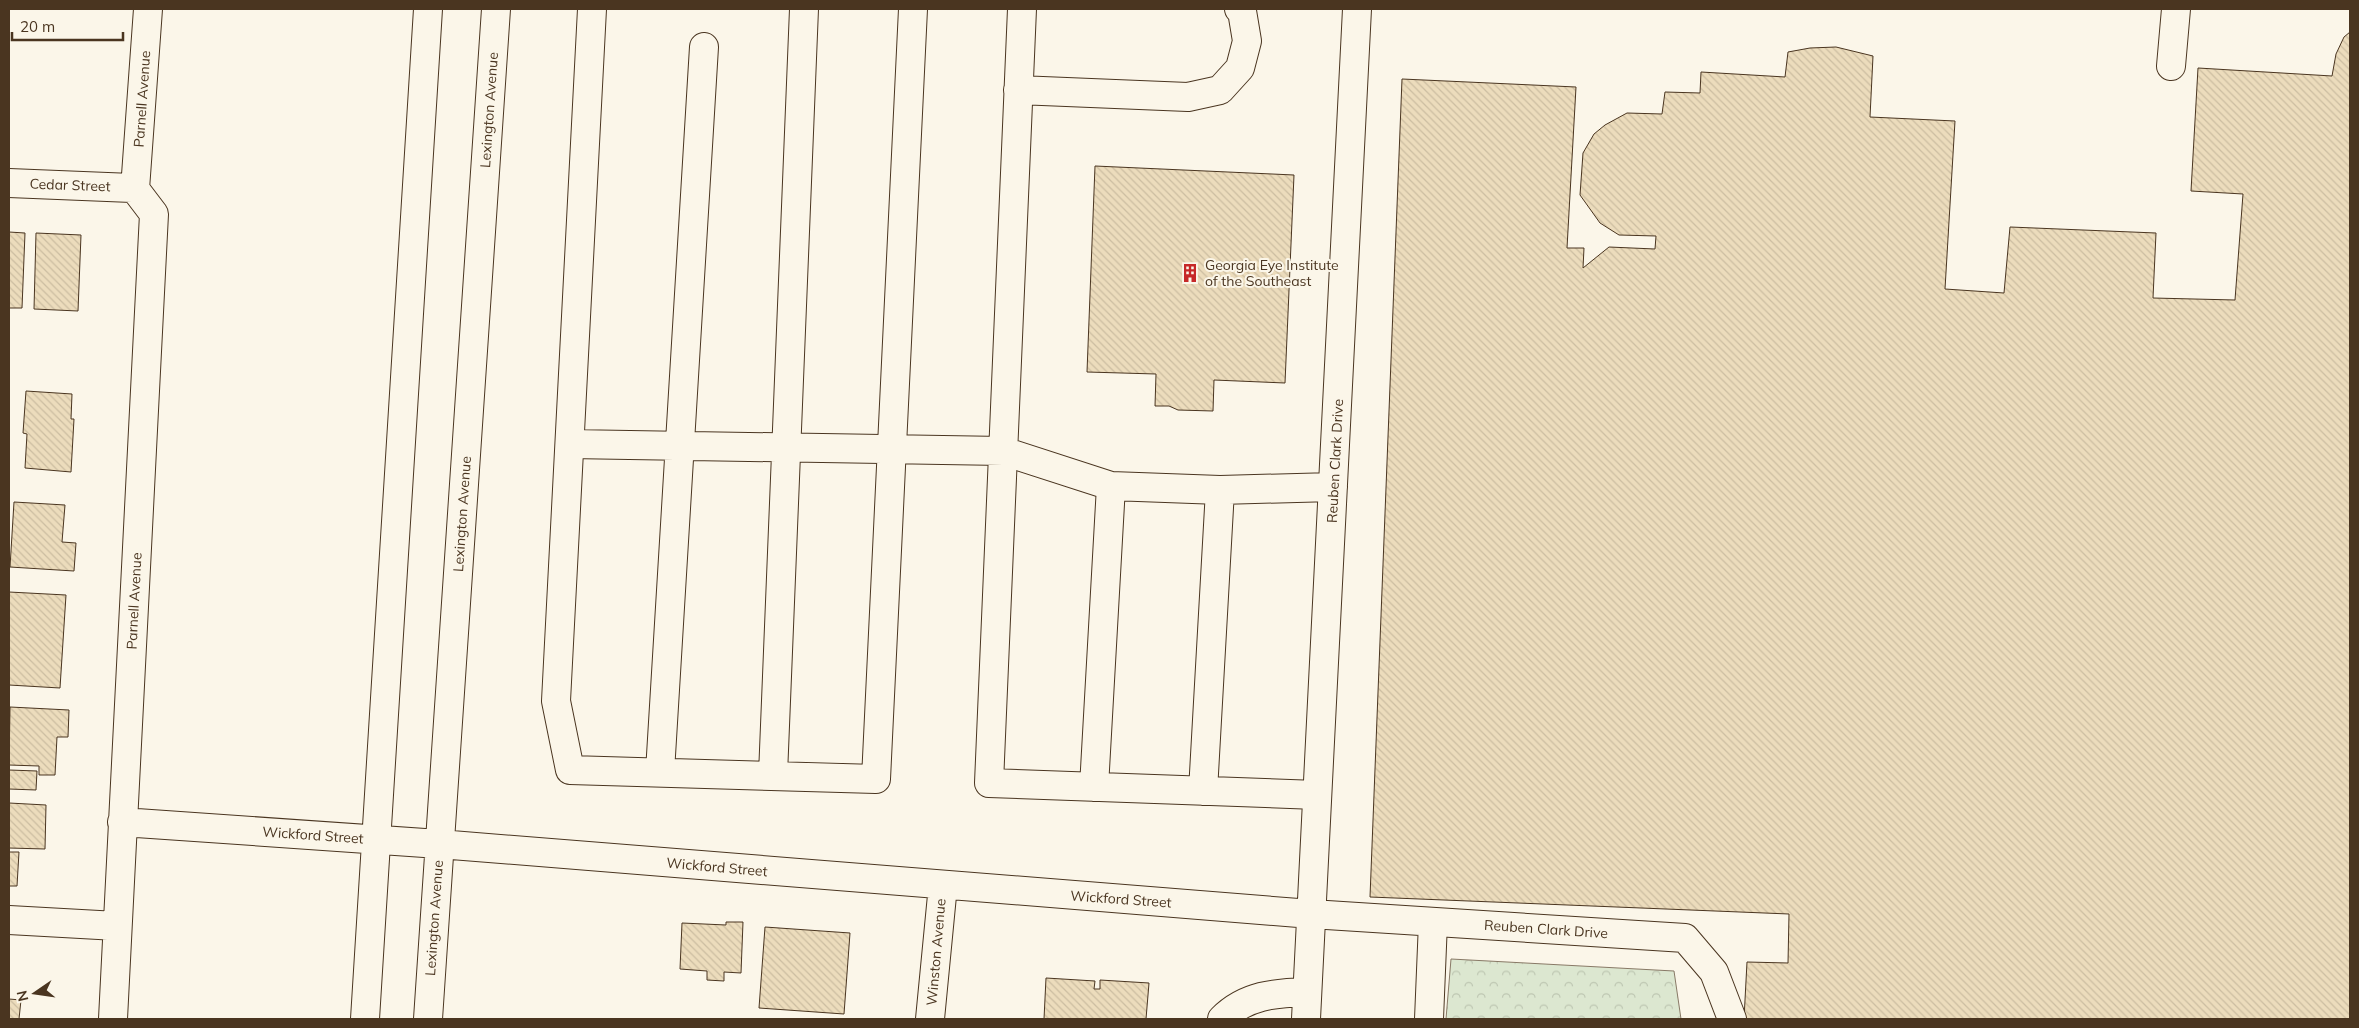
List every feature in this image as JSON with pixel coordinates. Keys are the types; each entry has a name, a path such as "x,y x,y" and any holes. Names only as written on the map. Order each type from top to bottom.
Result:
{"street":[{"name":"Parnell Avenue","path":"113,1019 154,214 133,188 148,9"},
{"path":"365,1019 428,9"},
{"name":"Lexington Avenue","path":"428,1019 496,9"},
{"path":"592,9 556,701 570,770 876,778 913,9"},
{"path":"773,775 804,9"},
{"path":"1022,9 989,783 1317,795"},
{"path":"1018,90 1188,97 1220,90 1240,68 1247,41 1242,11 1239,9"},
{"name":"Reuben Clark Drive","path":"1306,1019 1357,9"},
{"path":"2171,66 2176,9"},
{"path":"660,772 704,47"},
{"name":"Cedar Street","path":"9,183 133,188"},
{"path":"570,444 1003,451 1111,486 1220,490 1333,487"},
{"path":"1094,787 1111,486"},
{"path":"1203,791 1220,490"},
{"name":"Wickford Street","path":"122,822 439,844 1311,914"},
{"name":"Winston Avenue","path":"930,1019 942,885"},
{"name":"Reuben Clark Drive","path":"1311,914 1686,938 1714,972 1732,1019"},
{"path":"9,920 118,926"},
{"path":"1429,1019 1433,922"},
{"path":"1222,1019 1244,1002 1272,993 1307,992"}],"green space":[{"path":"1451,959 1674,971 1681,1019 1446,1019"}],"building":[{"path":"2350,32 2350,1019 1744,1019 1747,962 1788,963 1789,914 1370,897 1402,79 1576,87 1567,248 1584,248 1583,268 1609,247 1655,249 1656,236 1619,235 1600,223 1580,195 1583,153 1594,134 1605,125 1627,113 1662,114 1665,92 1700,93 1701,72 1785,77 1788,52 1810,48 1836,47 1873,56 1870,117 1955,121 1945,289 2004,293 2010,227 2156,233 2153,298 2235,300 2243,194 2191,191 2198,68 2332,76 2336,54 2344,37"},
{"name":"Georgia Eye Institute of the Southeast","path":"1095,166 1294,175 1285,383 1214,380 1213,411 1178,410 1169,406 1155,406 1156,374 1087,372"},
{"path":"9,232 25,233 22,308 9,308"},
{"path":"36,233 81,235 78,311 34,309"},
{"path":"26,391 72,394 71,419 74,419 71,472 25,468 27,434 23,433"},
{"path":"14,502 65,505 62,542 76,543 74,571 10,567"},
{"path":"9,592 66,595 60,688 9,685"},
{"path":"10,707 69,710 68,737 57,737 55,775 39,775 39,766 9,765"},
{"path":"9,770 37,771 36,790 9,789"},
{"path":"9,803 46,805 45,849 9,848"},
{"path":"9,852 19,852 17,886 9,886"},
{"path":"726,922 743,922 741,973 724,972 724,981 707,980 707,971 680,969 682,923 726,925"},
{"path":"765,927 850,933 844,1014 759,1008"},
{"path":"1046,978 1095,981 1094,989 1100,989 1100,980 1149,983 1146,1019 1044,1019"},
{"path":"9,999 21,1000 19,1019 9,1019"}],"place":[{"name":"Georgia Eye Institute of the Southeast","path":"1190,273"}]}
